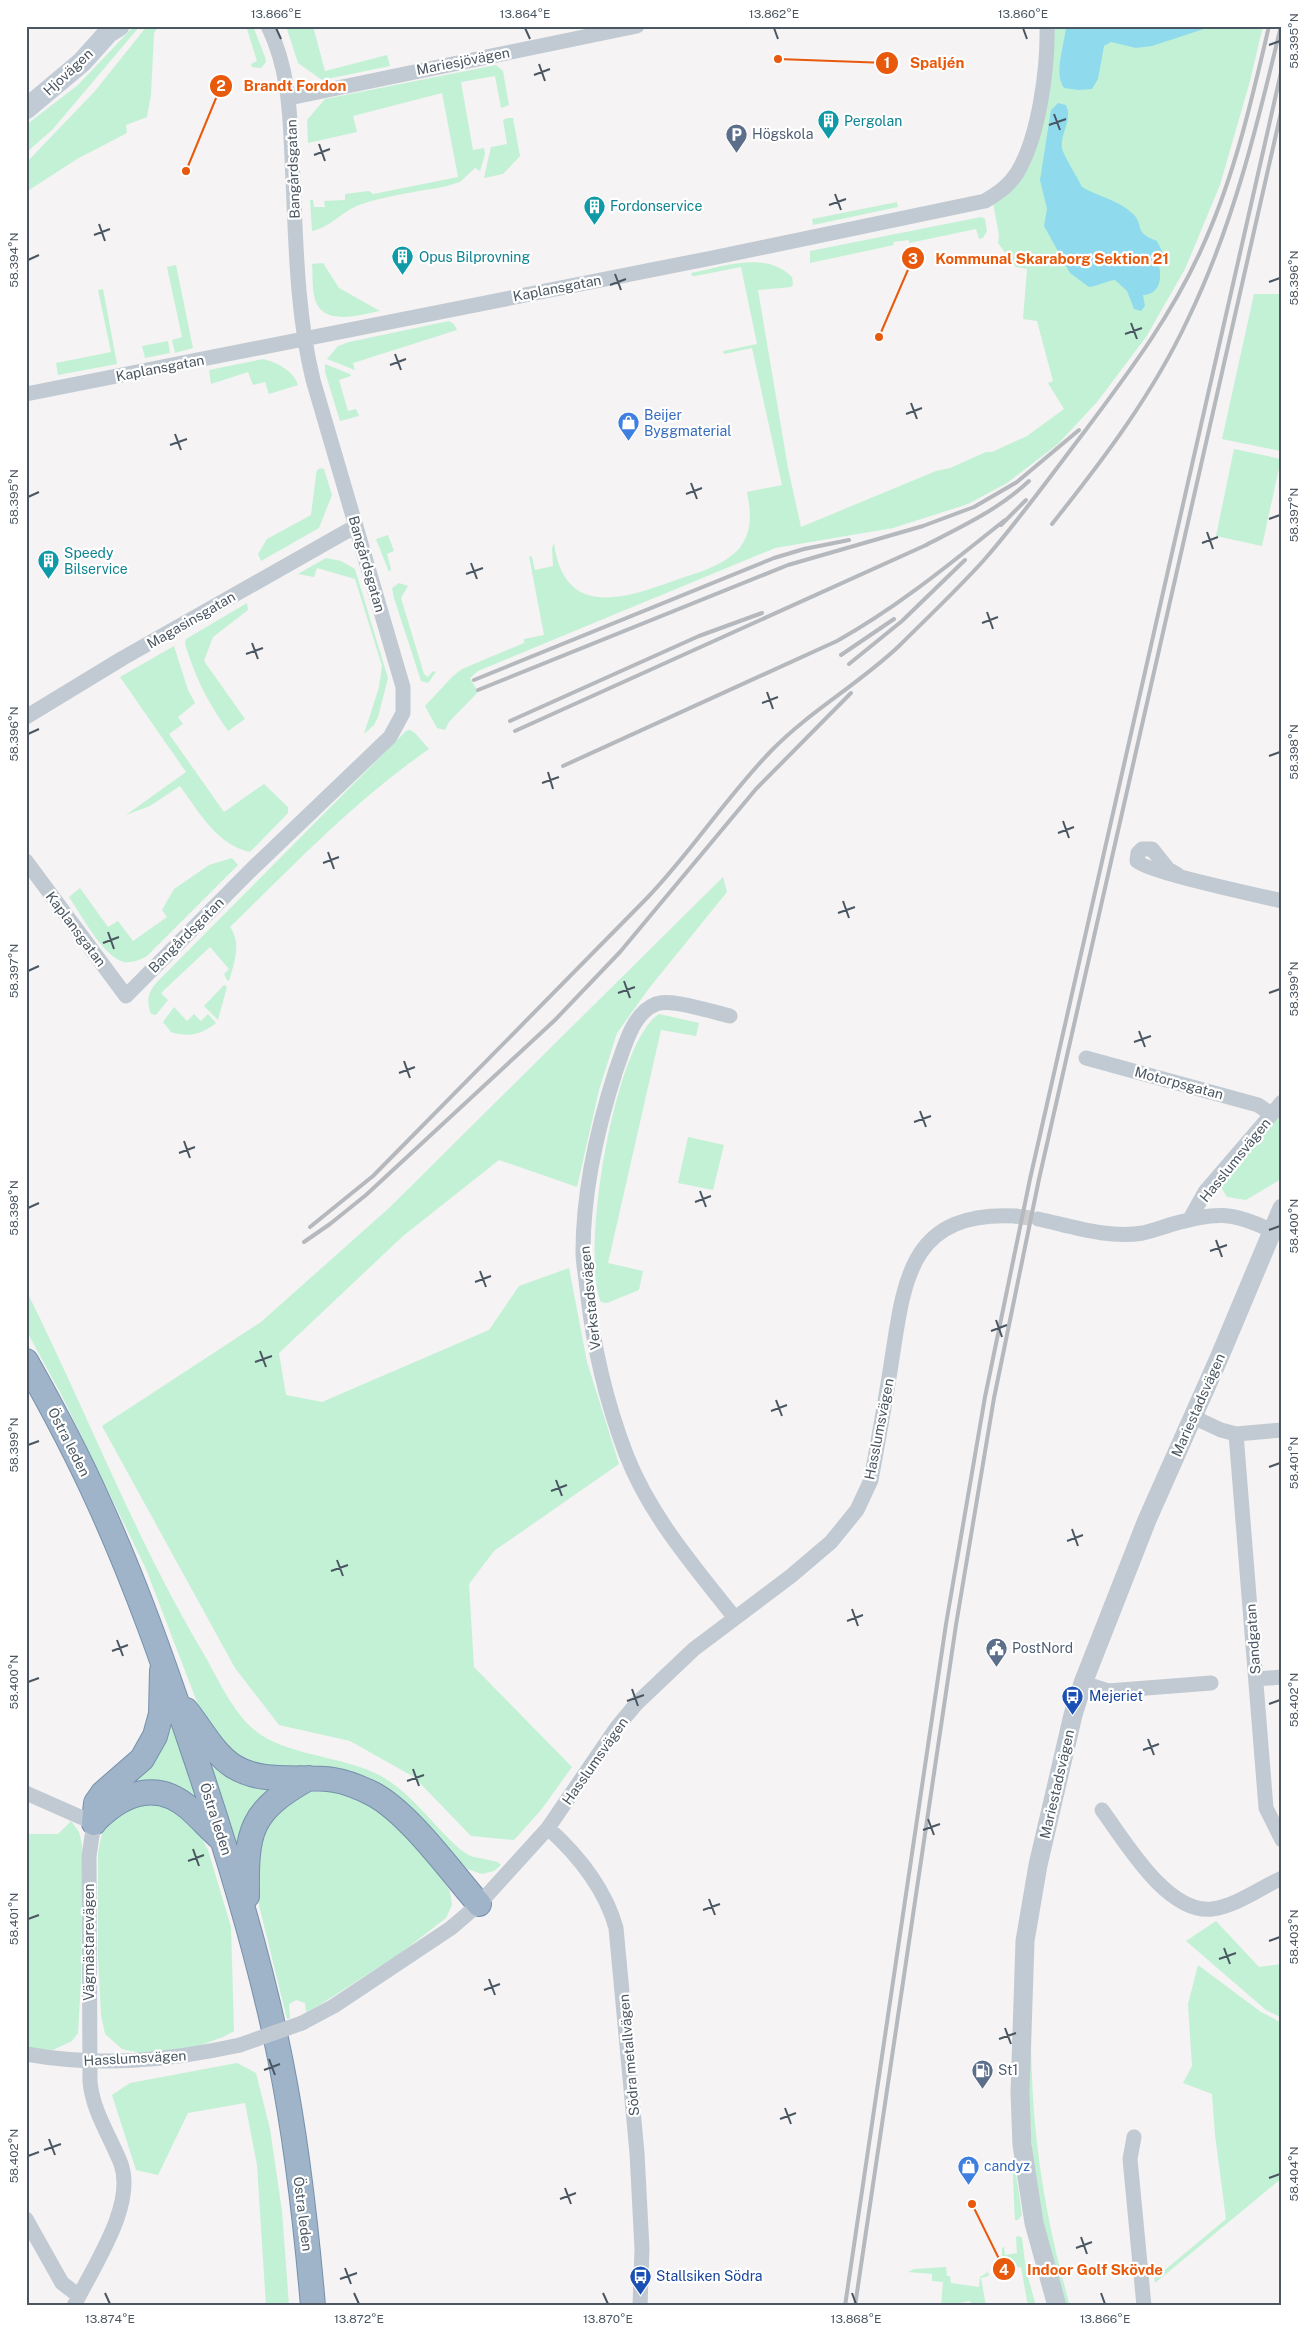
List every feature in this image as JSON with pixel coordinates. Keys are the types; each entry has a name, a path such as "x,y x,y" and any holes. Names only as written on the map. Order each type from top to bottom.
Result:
{"highway":[{"name":"Östra leden","path":"26,1361 62,1425 99,1502 163,1661 178,1700 247,1919 281,2063 307,2231 313,2306"},
{"path":"94,1822 96,1803 103,1793 142,1759 155,1736 162,1714 163,1661"},
{"path":"178,1700 213,1746 232,1765 248,1774 264,1777 335,1780 353,1785 375,1795 403,1816 479,1904"},
{"path":"247,1919 249,1842 258,1819 268,1805 282,1793 310,1778"},
{"path":"94,1822 118,1801 132,1794 160,1793 170,1796 190,1809 223,1841"}],"main road":[{"name":"Hjovägen","path":"26,109 82,62 113,28"}],"street":[{"name":"Bangårdsgatan","path":"126,996 252,869 390,737 403,713 403,687 313,380 304,340 298,278 289,98 283,70 268,26"},
{"name":"Mariesjövägen","path":"289,98 637,26"},
{"name":"Kaplansgatan","path":"26,394 712,258 985,201 1004,189 1017,173 1029,147 1042,93 1047,26"},
{"name":"Magasinsgatan","path":"26,717 356,526"},
{"name":"Kaplansgatan","path":"26,861 126,996"},
{"path":"1178,875 1282,901"},
{"name":"Verkstadsvägen","path":"730,1016 674,1004 657,1003 648,1008 639,1017 625,1045 606,1102 589,1178 583,1252 597,1358 626,1455 656,1515 734,1617"},
{"name":"Motorpsgatan","path":"1086,1058 1258,1105 1271,1114"},
{"name":"Hasslumsvägen","path":"1190,1219 1205,1192 1282,1102"},
{"name":"Mariestadsvägen","path":"1057,2306 1034,2223 1022,2145 1020,2093 1021,2014 1025,1941 1038,1865 1073,1715 1083,1683 1146,1520 1219,1358 1282,1208"},
{"name":"Hasslumsvägen","path":"1038,1219 1104,1234 1143,1233 1190,1219 1219,1214 1241,1217 1272,1231"},
{"name":"Hasslumsvägen","path":"26,2054 90,2062 160,2060 240,2045 302,2023 334,2006 455,1932 548,1828 617,1727 637,1703 683,1659 734,1617 791,1576 831,1542 857,1510 870,1480 904,1286 920,1252 944,1230 971,1218 993,1215 1016,1216"},
{"path":"1193,1417 1221,1430 1236,1434 1282,1430"},
{"name":"Sandgatan","path":"1236,1434 1266,1808 1282,1840"},
{"path":"1256,1679 1282,1677"},
{"path":"1083,1683 1108,1690 1211,1683"},
{"path":"26,1793 94,1822"},
{"path":"1102,1810 1144,1867 1174,1897 1194,1907 1211,1909 1228,1905 1282,1878"},
{"name":"Vägmästarevägen","path":"76,2301 122,2208 126,2185 121,2165 95,2108 90,2082 89,1856 94,1822"},
{"name":"Södra metallvägen","path":"548,1828 564,1842 604,1894 616,1928 638,2153 642,2249 640,2306"},
{"path":"1134,2137 1130,2159 1144,2306"},
{"path":"26,2219 62,2282 76,2301"}],"green space":[{"path":"134,26 140,26 53,129 26,153 26,125 78,85"},
{"path":"147,26 159,26 154,33 151,95 147,117 126,125 127,133 77,159 26,192 26,163 95,91"},
{"path":"246,26 253,26 265,57 266,62 261,68 252,67 251,64 257,61"},
{"path":"296,26 313,26 325,71 387,55 390,66 322,80 298,63 287,29"},
{"path":"1053,26 1263,26 1250,81 1220,185 1185,269 1146,337 1097,402 1058,444 1007,483 968,504 893,528 775,548 478,671 470,678 478,692 449,722 445,730 437,728 425,706 453,676 462,669 524,643 524,639 544,635 529,556 532,557 535,570 553,566 552,548 554,543 560,567 570,584 583,593 599,597 617,597 636,593 701,572 732,556 743,543 750,522 747,492 782,485 752,348 724,354 723,351 757,344 741,267 695,276 692,276 691,273 757,262 781,269 792,277 793,284 791,287 758,290 788,468 801,527 936,471 950,468 986,452 992,452 1027,436 1064,409 1048,383 1053,381 1037,321 1023,319 1027,269 1016,267 998,243 999,235 993,203 1019,180"},
{"path":"496,65 503,71 509,105 501,108 495,76 461,82 473,150 484,148 485,154 480,171 475,168 460,182 447,186 392,196 359,205 324,227 312,231 310,200 313,200 314,207 325,207 324,201 345,200 345,194 369,191 373,194 458,177 442,93 353,116 357,132 308,143 307,120 325,99"},
{"path":"513,118 520,156 503,174 484,178 491,147 507,144 503,120"},
{"path":"897,202 898,207 813,225 812,219"},
{"path":"981,217 985,219 987,231 983,238 979,239 976,229 909,243 909,240 893,242 894,245 810,263 810,251"},
{"path":"323,263 339,288 380,311 341,317 332,316 324,312 318,305 314,295 312,264"},
{"path":"176,265 193,348 175,353 172,340 182,337 167,267"},
{"path":"103,289 117,364 58,375 56,363 111,352 98,290"},
{"path":"1254,294 1282,294 1281,451 1222,439"},
{"path":"449,321 454,324 457,330 353,363 355,370 327,359 338,346 349,342"},
{"path":"168,341 170,353 145,358 142,346"},
{"path":"263,359 289,371 298,385 269,394 265,382 253,385 248,372 211,384 209,370"},
{"path":"325,364 350,374 351,376 339,380 348,411 356,409 359,416 340,421 325,372"},
{"path":"1234,449 1281,459 1262,546 1216,536"},
{"path":"324,469 332,495 319,528 261,561 258,554 267,539 311,515 317,470"},
{"path":"388,535 394,551 387,554 391,569 389,572 376,539"},
{"path":"326,558 341,561 355,569 388,678 378,717 374,725 364,734 379,687 382,666 355,579 317,568 314,577 298,574"},
{"path":"399,583 408,586 401,598 424,674 428,677 433,671 436,672 428,683 421,681 394,598 392,588"},
{"path":"247,603 248,610 213,637 204,661 245,719 228,731 203,689 185,644 186,639"},
{"path":"174,646 188,690 195,703 178,717 183,724 169,734 224,812 264,784 288,807 288,813 250,852 227,842 209,826 180,786 150,806 126,815 186,772 120,677"},
{"path":"410,730 429,749 350,811 230,927 236,940 236,953 229,981 224,974 229,969 210,947 161,993 168,1000 156,1015 151,1014 149,997 157,982 406,731"},
{"path":"232,858 238,865 147,956 133,962 124,962 108,952 93,934 69,897 80,888 108,927 118,921 133,941 167,917 162,910 174,889 209,865"},
{"path":"723,877 727,892 650,987 617,1033 599,1090 577,1187 499,1160 403,1236 279,1353 286,1395 322,1402 489,1330 519,1286 569,1268 587,1362 619,1464 494,1551 469,1584 474,1667 572,1767 541,1810 514,1840 471,1836 414,1777 350,1741 279,1725 235,1668 102,1426 261,1322 389,1208"},
{"path":"224,985 227,987 218,1020 204,1006"},
{"path":"174,1007 187,1021 194,1014 201,1021 208,1014 216,1023 206,1030 195,1034 184,1035 171,1032 163,1022"},
{"path":"659,1014 699,1023 696,1036 661,1030 608,1263 643,1271 639,1290 607,1303 601,1302 596,1277 595,1241 598,1197 605,1150 615,1105 628,1064 643,1032"},
{"path":"1282,1110 1282,1173 1278,1181 1246,1200 1227,1197 1219,1184"},
{"path":"688,1137 724,1145 713,1190 678,1183"},
{"path":"26,1290 154,1563 224,1690 243,1719 264,1737 279,1744 366,1769 381,1776 413,1801 461,1850 470,1856 498,1862 501,1865 494,1871 482,1874 467,1869 403,1802 369,1778 338,1768 265,1771 229,1754 205,1723 146,1569 62,1396 26,1330"},
{"path":"168,1713 199,1800 195,1806 103,1799"},
{"path":"206,1752 282,1784 239,1858"},
{"path":"315,1788 336,1789 364,1799 388,1815 422,1850 450,1891 452,1905 446,1918 402,1952 318,2006 306,2012 305,2003 296,2000 289,2004 290,2018 287,2019 252,1877 258,1833 297,1792"},
{"path":"164,1801 196,1827 208,1850 231,1927 234,2031 190,2049 140,2053 122,2049 105,2034 101,2015 98,1957 98,1853 102,1833 111,1818 123,1806"},
{"path":"71,1821 79,1832 82,1844 81,1982 78,2033 72,2041 53,2050 26,2048 26,1834 58,1834"},
{"path":"1216,1921 1259,1967 1282,1964 1282,2018 1266,2010 1186,1941"},
{"path":"1198,1965 1261,2012 1282,2023 1282,2178 1155,2283 1154,2279 1226,2219 1215,2135 1212,2094 1183,2083 1192,2066 1188,2004"},
{"path":"1031,2040 1034,2109 1041,2174 1053,2239 1070,2306 1065,2306 1050,2259 1037,2193 1030,2117"},
{"path":"237,2063 256,2073 270,2129 282,2211 289,2306 266,2306 257,2165 245,2103 188,2113 158,2175 136,2170 112,2095 130,2083"},
{"path":"1012,2160 1014,2160 1022,2215 1018,2220 1015,2220"},
{"path":"1016,2237 1022,2238 1026,2270 1036,2306 1028,2306 1021,2267 1010,2268 1002,2259 1002,2248 1004,2247 1005,2255 1017,2253"},
{"path":"946,2267 947,2276 950,2276 951,2283 979,2287 980,2277 988,2272 989,2276 981,2278 986,2306 972,2306 970,2301 953,2304 953,2306 941,2306 943,2282 932,2281 932,2274 908,2272 914,2269"}],"water":[{"path":"1066,26 1213,26 1152,46 1136,48 1111,42 1104,46 1098,79 1092,89 1078,90 1064,88 1061,82 1060,67"},
{"path":"1058,103 1066,105 1068,111 1062,148 1082,187 1127,209 1136,218 1144,235 1157,241 1163,253 1158,261 1159,283 1154,291 1143,295 1145,306 1141,311 1134,309 1127,291 1115,280 1089,287 1070,273 1044,226 1047,209 1040,180 1051,110"}],"tunnel":[{"path":"1015,1216 1038,1219"}],"railway":[{"path":"310,1227 373,1176 648,897 772,750 802,723 884,660 953,593 1010,529 1135,363 1166,316 1193,267 1216,215 1234,162 1269,26"},
{"path":"1052,524 1126,426 1159,374 1188,319 1204,284 1231,212 1263,101 1281,26"},
{"path":"845,2306 946,1624 985,1397 1030,1179 1282,68"},
{"path":"855,2306 956,1625 994,1398 1039,1179 1282,108"},
{"path":"478,690 788,565 923,526 974,507 1017,482 1079,430"},
{"path":"515,731 924,546 965,525 1005,501 1029,481"},
{"path":"1001,525 1026,500"},
{"path":"563,766 837,641 903,599 1005,520"},
{"path":"474,680 774,558 804,549 849,540"},
{"path":"849,664 902,621 965,560"},
{"path":"510,721 699,636 762,613"},
{"path":"841,655 894,619"},
{"path":"304,1242 366,1195 555,1020 620,952 756,789 851,693"}],"place":[{"name":"Spaljén","path":"778,59"},
{"name":"Pergolan","path":"828,140"},
{"name":"Högskola","path":"736,153"},
{"name":"Brandt Fordon","path":"186,171"},
{"name":"Fordonservice","path":"594,225"},
{"name":"Opus Bilprovning","path":"403,276"},
{"name":"Kommunal Skaraborg Sektion 21","path":"879,337"},
{"name":"Beijer Byggmaterial","path":"628,442"},
{"name":"Speedy Bilservice","path":"48,580"},
{"name":"PostNord","path":"996,1667"},
{"name":"Mejeriet","path":"1073,1715"},
{"name":"St1","path":"982,2089"},
{"name":"candyz","path":"968,2185"},
{"name":"Indoor Golf Skövde","path":"972,2204"},
{"name":"Stallsiken Södra","path":"640,2295"}]}
